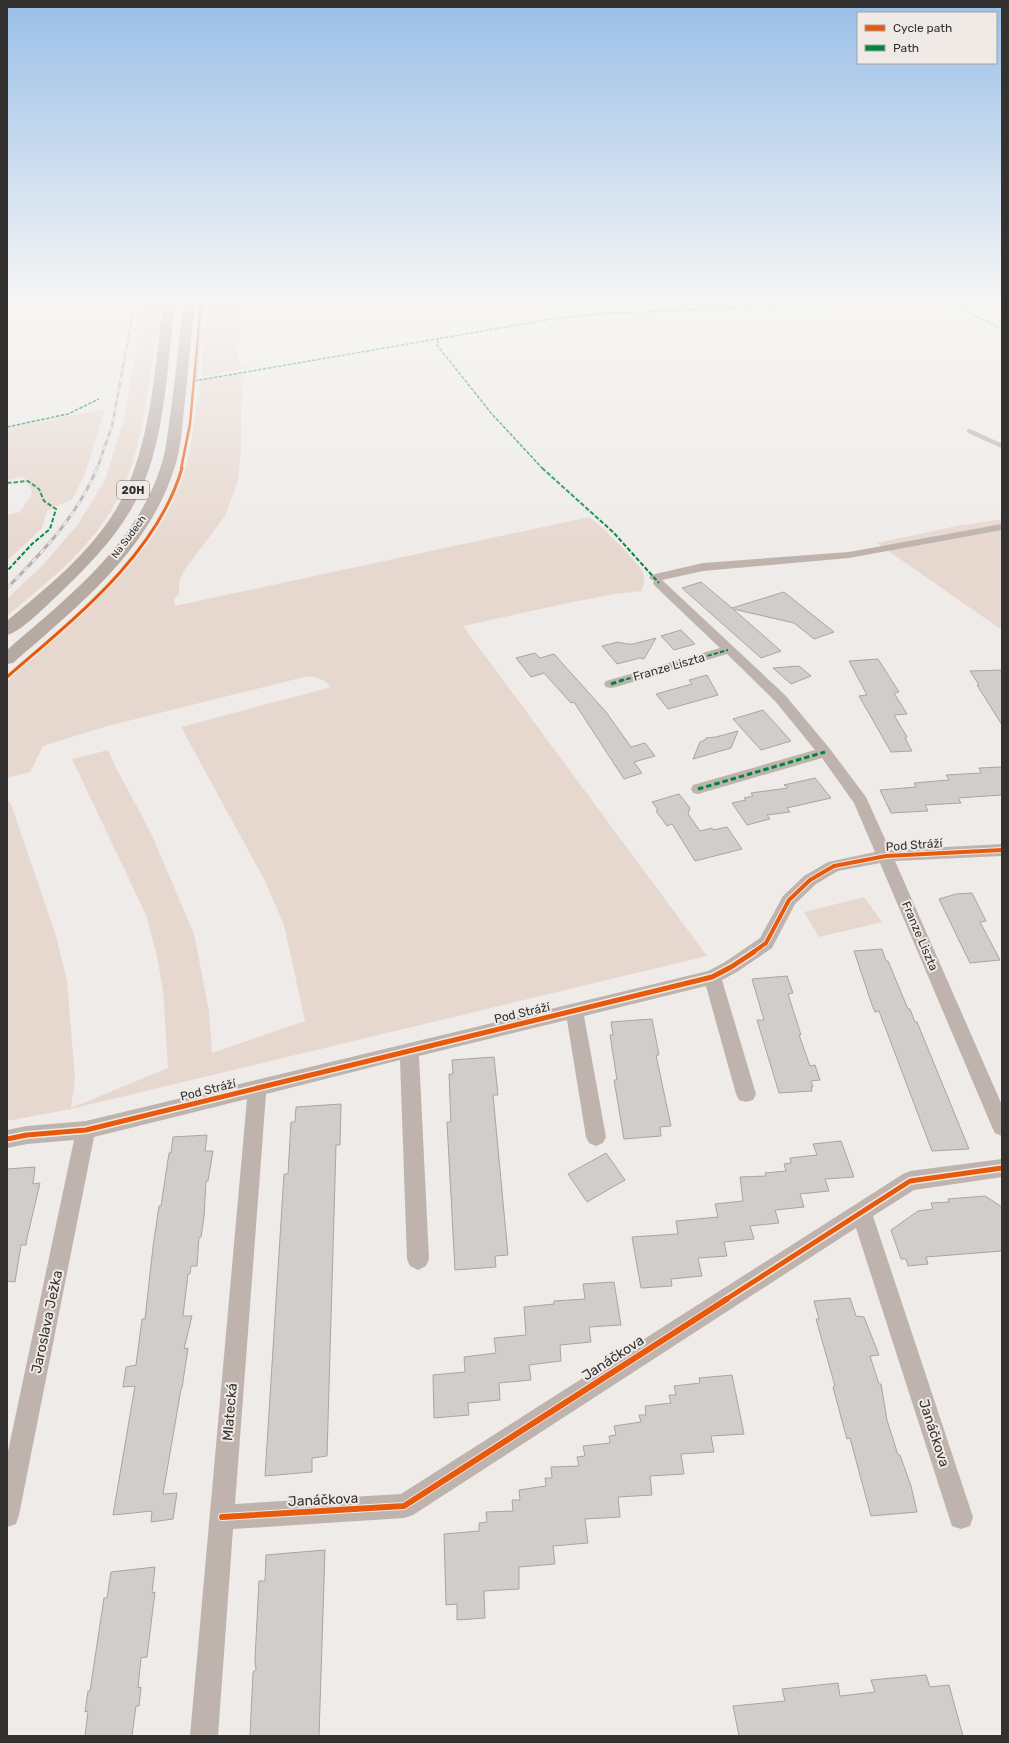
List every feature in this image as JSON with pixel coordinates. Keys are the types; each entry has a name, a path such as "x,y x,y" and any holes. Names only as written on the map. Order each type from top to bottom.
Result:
{"main road":[{"name":"Na Sudech","path":"7,630 76,568 108,531 130,497 143,466 151,430 157,384"},
{"name":"Na Sudech","path":"7,659 60,612 110,562 135,531 156,497 163,481 172,451 180,384"}],"street":[{"name":"Franze Liszta","path":"1002,527 849,555 703,567 657,581 780,698 825,752 861,801 1002,1127"},
{"name":"Franze Liszta","path":"611,684 728,650"},
{"path":"698,789 825,752"},
{"name":"Pod Stráží","path":"7,1139 27,1135 86,1130 712,977 732,967 766,943 788,900 810,880 834,866 886,856 1002,850"},
{"path":"712,977 746,1094"},
{"path":"574,1011 596,1137"},
{"path":"409,1050 418,1259"},
{"name":"Mlatecká","path":"204,1736 257,1088"},
{"name":"Jaroslava Ježka","path":"7,1514 86,1130"},
{"name":"Janáčkova","path":"222,1517 404,1506 910,1181 1002,1168"},
{"name":"Janáčkova","path":"861,1212 961,1517"}],"lane":[{"path":"969,431 1002,446"}],"shaded area":[{"path":"130,384 149,384 140,434 132,466 111,511 89,541 76,555 7,616 7,599 43,565 78,524 105,480 123,423"},
{"path":"199,384 241,384 243,396 241,409 241,450 238,481 225,516 185,569 179,581 179,593 174,600 175,606 589,517 619,544 643,573 644,580 641,591 615,594 563,604 463,626 707,956 71,1109 7,1121 7,799 11,804 56,936 67,981 75,1079 71,1108 168,1068 163,991 157,956 146,915 72,759 108,750 151,833 194,934 209,1011 212,1053 305,1021 284,925 265,881 181,727 331,687 328,684 319,678 304,677 104,727 43,746 30,772 7,778 7,681 110,588 154,534 171,504 184,473 192,439"},
{"path":"105,409 84,477 72,499 47,511 42,528 7,560 7,515 20,512 30,497 32,491 24,477 7,480 7,428"},
{"path":"1002,519 1002,630 877,543 957,526"},
{"path":"864,897 882,922 819,937 804,912"}],"building":[{"path":"701,582 732,608 784,592 834,632 814,639 794,623 733,609 781,651 761,658 682,588"},
{"path":"681,630 695,644 674,650 661,636"},
{"path":"656,638 644,659 640,658 617,664 602,646 618,642 633,644"},
{"path":"535,653 540,658 554,654 606,712 631,747 645,743 655,756 634,762 642,773 624,779 574,702 571,703 544,673 531,677 516,658"},
{"path":"878,659 899,692 894,693 907,714 894,715 907,737 905,738 912,751 891,752 859,696 867,695 849,661"},
{"path":"799,666 811,676 791,684 773,668"},
{"path":"1002,670 1002,725 970,671"},
{"path":"707,675 718,695 668,709 656,694 692,684 689,680"},
{"path":"763,710 791,741 761,750 733,719"},
{"path":"738,731 731,748 693,759 700,742 706,738"},
{"path":"1002,767 1002,795 958,798 961,803 925,805 928,811 891,813 880,790 916,787 914,783 949,780 946,775 981,773 979,768"},
{"path":"815,778 831,798 787,808 790,812 767,815 770,819 747,825 732,803 746,800 744,798 753,796 751,793 788,788 784,785"},
{"path":"679,794 690,808 688,814 700,831 712,828 713,830 727,827 742,849 695,861 672,824 667,826 656,811 658,810 652,802"},
{"path":"972,893 986,921 980,922 1000,960 970,963 939,899 956,894"},
{"path":"882,949 908,1009 910,1009 915,1022 917,1022 969,1149 932,1151 879,1011 875,1012 871,1002 854,951"},
{"path":"787,976 793,993 788,994 801,1035 799,1035 810,1066 815,1065 820,1080 811,1081 813,1087 811,1087 812,1091 779,1093 757,1020 764,1020 752,979"},
{"path":"652,1019 659,1055 656,1055 671,1126 660,1127 661,1136 624,1139 614,1080 617,1080 610,1035 613,1035 611,1022"},
{"path":"494,1057 498,1095 493,1095 508,1255 495,1256 496,1267 455,1270 447,1122 451,1122 449,1074 453,1074 452,1060"},
{"path":"341,1104 340,1145 336,1145 327,1456 312,1458 312,1472 265,1476 284,1174 288,1174 291,1122 295,1122 296,1107"},
{"path":"207,1135 205,1151 213,1151 208,1181 206,1181 204,1217 201,1237 199,1237 197,1266 191,1266 190,1274 188,1274 183,1316 192,1316 184,1349 188,1348 163,1494 177,1493 173,1519 151,1522 152,1511 113,1515 135,1386 123,1387 126,1367 136,1365 142,1319 145,1319 153,1247 169,1153 171,1153 173,1137"},
{"path":"841,1141 854,1177 825,1179 829,1191 800,1194 804,1207 775,1210 779,1223 750,1226 754,1239 724,1242 727,1256 698,1258 702,1276 671,1279 672,1286 641,1288 632,1237 678,1234 676,1221 718,1217 715,1204 743,1201 740,1177 766,1176 765,1173 786,1171 784,1164 791,1163 790,1158 817,1155 813,1144"},
{"path":"606,1153 625,1180 587,1202 568,1174"},
{"path":"35,1167 33,1184 40,1183 26,1245 21,1245 15,1282 7,1281 7,1169"},
{"path":"985,1196 1002,1207 1002,1251 926,1257 928,1264 908,1266 906,1259 901,1259 891,1230 918,1211 933,1209 931,1203 949,1202 948,1199"},
{"path":"614,1282 621,1325 589,1327 591,1342 560,1345 561,1361 529,1365 531,1380 499,1383 500,1400 468,1403 469,1415 434,1418 433,1375 465,1372 464,1357 496,1353 494,1338 526,1335 524,1307 554,1304 554,1301 585,1299 583,1284"},
{"path":"850,1298 856,1316 864,1317 879,1355 870,1356 879,1384 881,1384 887,1420 898,1455 900,1455 911,1486 917,1512 871,1516 850,1438 847,1439 833,1387 835,1386 816,1319 819,1319 814,1301"},
{"path":"732,1375 744,1434 711,1436 714,1452 681,1454 684,1474 650,1476 652,1495 618,1497 620,1517 585,1519 588,1543 553,1546 555,1564 519,1567 519,1589 484,1591 485,1618 457,1620 457,1604 446,1605 444,1534 479,1531 479,1523 487,1522 486,1512 513,1511 512,1500 520,1500 519,1490 546,1486 545,1478 552,1478 551,1467 579,1466 577,1457 585,1456 583,1446 610,1443 609,1436 616,1435 614,1426 641,1422 639,1415 646,1415 645,1406 671,1403 669,1395 676,1395 674,1386 700,1383 699,1378"},
{"path":"325,1550 319,1736 250,1736 253,1673 256,1670 255,1659 259,1581 265,1581 266,1555"},
{"path":"155,1567 152,1593 155,1592 147,1657 141,1658 138,1688 141,1687 139,1706 136,1706 132,1736 85,1736 88,1711 85,1712 88,1691 90,1691 104,1598 107,1598 111,1572"},
{"path":"926,1675 930,1687 949,1685 963,1736 739,1736 733,1706 785,1701 782,1689 838,1683 840,1696 875,1692 871,1680"}],"railway":[{"path":"97,469 112,426 120,384"},
{"path":"7,588 46,547 58,532 80,502 97,468"}],"marked path":[{"path":"468,384 535,462 613,532 634,553 659,583"},
{"path":"7,427 68,414 99,399"},
{"path":"7,483 28,481 39,489 44,501 56,509 50,529 32,544 7,571"},
{"path":"611,684 728,650"},
{"path":"698,789 825,752"}],"cycle path":[{"path":"7,677 56,634 107,585 131,559 151,532 168,503 180,474 189,434 194,384"},
{"path":"7,1139 27,1135 86,1130 712,977 731,967 766,943 789,900 810,880 834,866 886,856 1002,850"},
{"path":"222,1517 404,1506 910,1181 1002,1168"}]}
